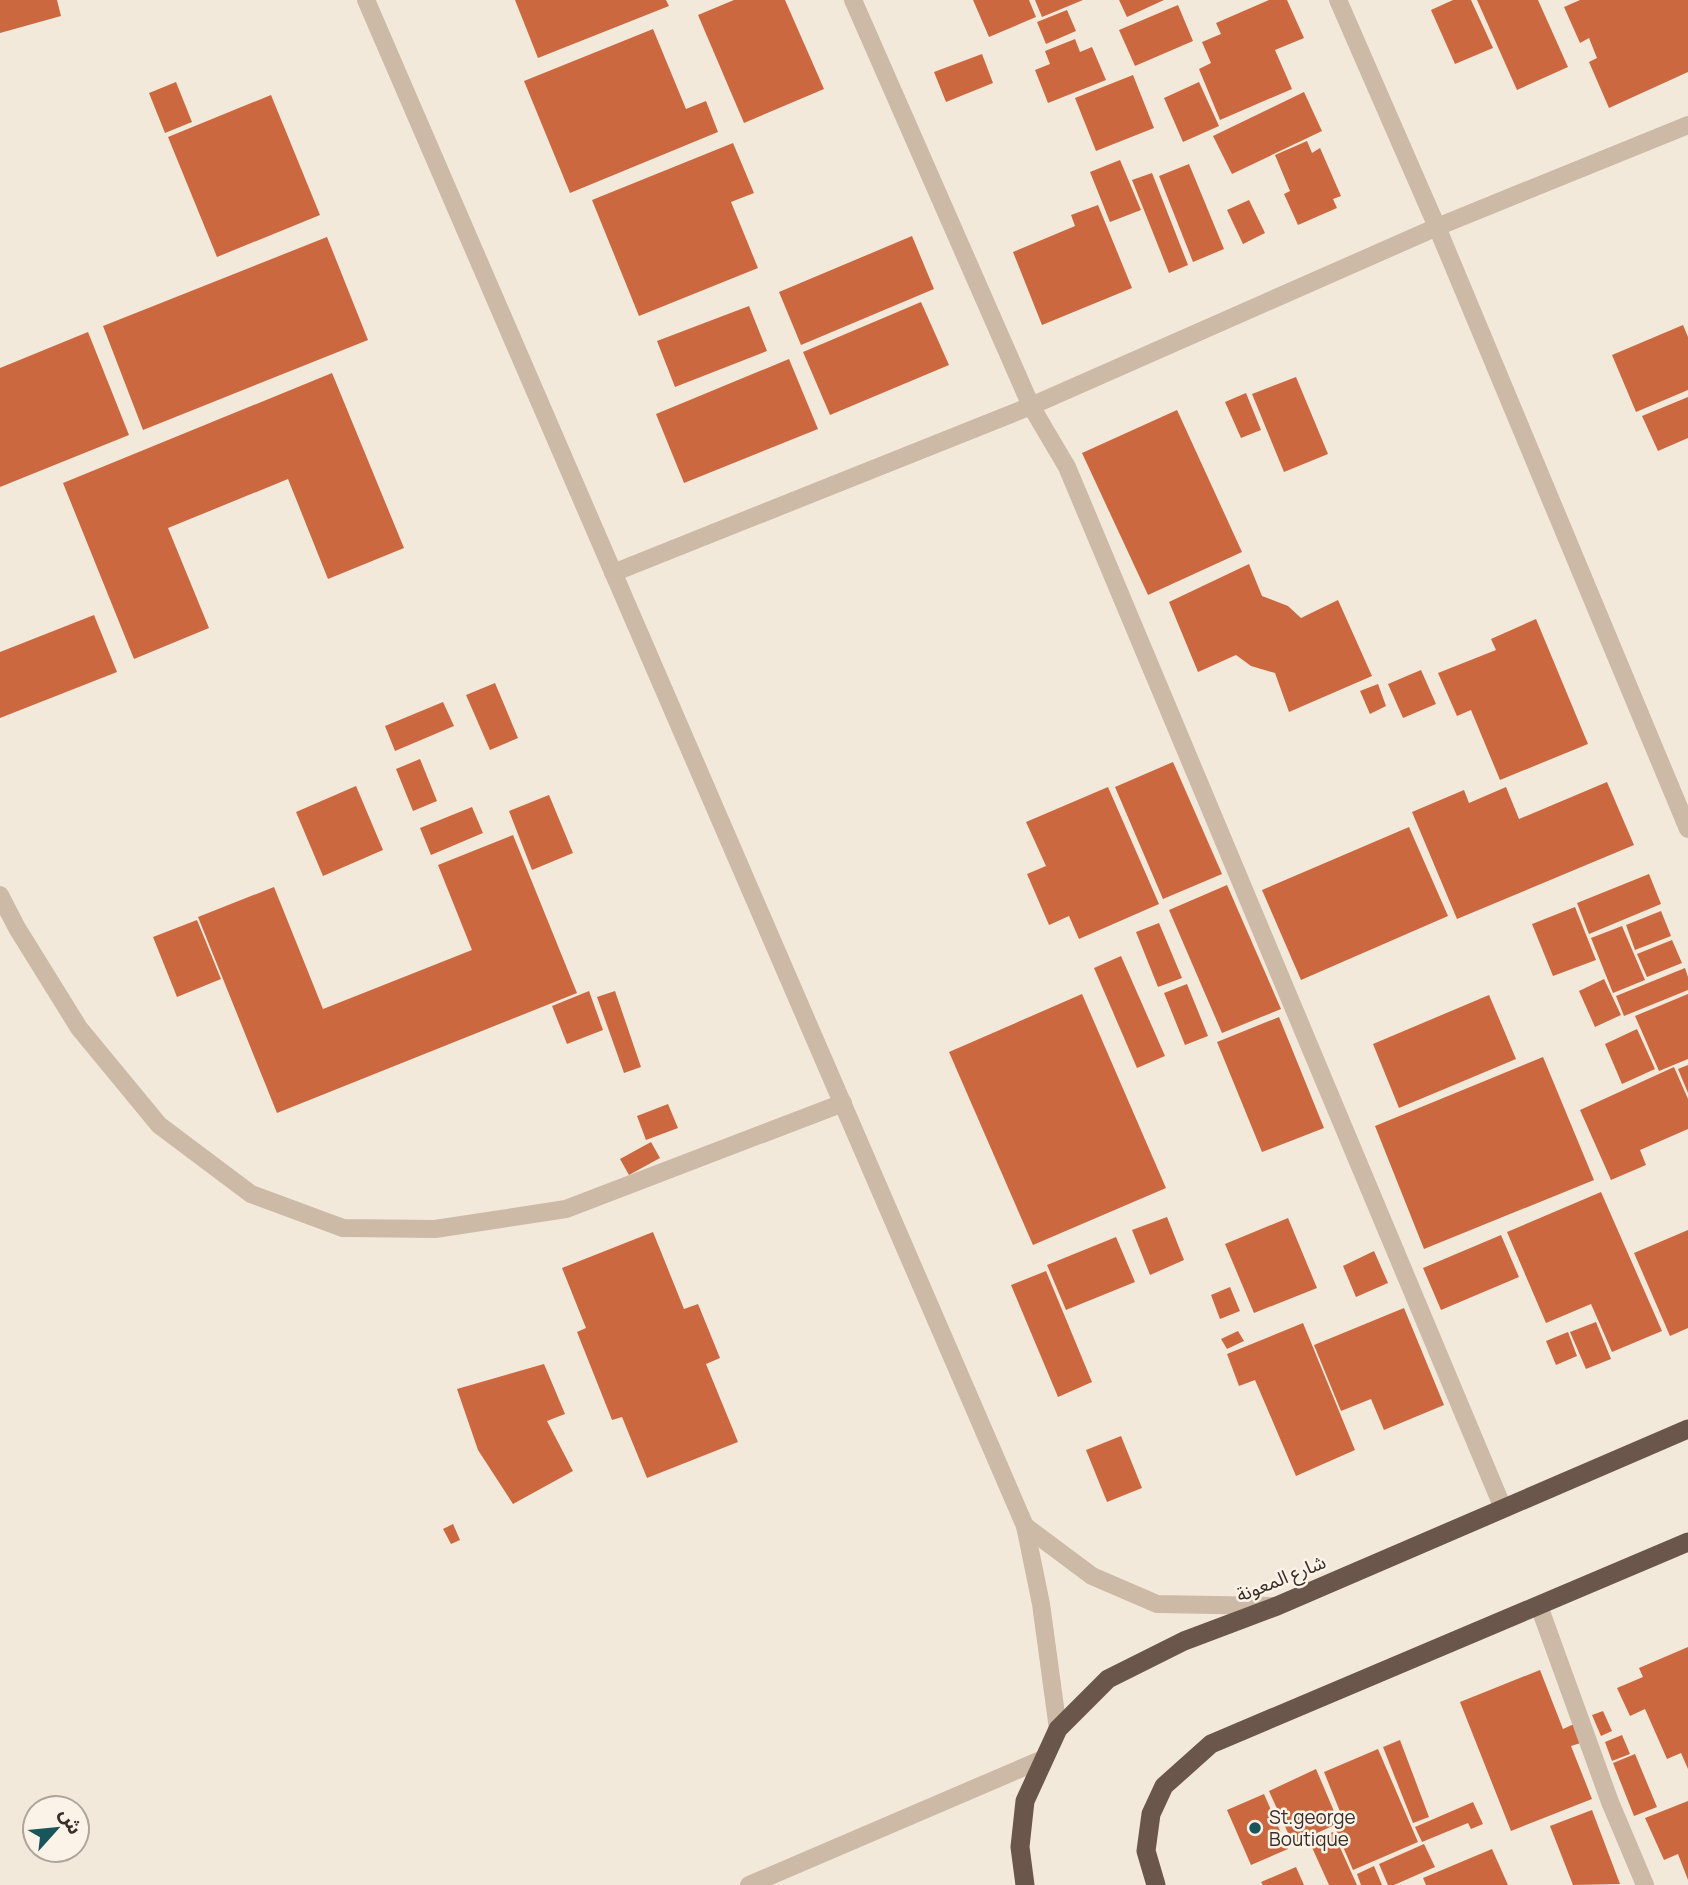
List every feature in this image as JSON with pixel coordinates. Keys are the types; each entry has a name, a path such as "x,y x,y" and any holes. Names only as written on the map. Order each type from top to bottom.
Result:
{"highway":[{"name":"شارع المعونة","path":"1026,1885 1020,1847 1025,1801 1058,1728 1108,1679 1184,1641 1277,1606 1688,1429"},
{"path":"1156,1885 1146,1851 1151,1814 1164,1786 1211,1744 1688,1542"}],"street":[{"path":"366,0 1025,1526 1041,1604 1058,1728"},
{"path":"853,0 1031,406 1067,467 1503,1508"},
{"path":"1338,0 1437,227 1688,829"},
{"path":"613,573 1031,406 1437,227 1688,125"},
{"path":"0,895 17,928 79,1028 159,1125 251,1194 343,1228 435,1229 566,1209 843,1103"},
{"path":"1025,1526 1092,1576 1157,1604 1277,1606"},
{"path":"1539,1606 1610,1802 1645,1885"},
{"path":"748,1885 1043,1759"}],"building":[{"path":"0,0 57,0 61,16 0,33"},
{"path":"515,0 666,0 669,6 538,58"},
{"path":"734,0 785,0 824,89 744,123 698,15"},
{"path":"973,0 1029,0 1036,17 989,37"},
{"path":"1035,0 1083,0 1042,17"},
{"path":"1119,0 1164,0 1127,17"},
{"path":"1269,0 1287,0 1304,38 1275,50 1292,89 1220,120 1199,69 1211,63 1202,42 1221,34 1216,23"},
{"path":"1453,0 1471,0 1493,48 1455,64 1431,10"},
{"path":"1477,0 1538,0 1568,67 1517,90"},
{"path":"1580,0 1688,0 1688,72 1609,108 1589,62 1597,58 1589,38 1580,43 1564,7"},
{"path":"1178,5 1193,41 1135,66 1119,30"},
{"path":"1067,10 1076,31 1046,44 1037,22"},
{"path":"653,29 686,109 706,101 718,132 570,193 524,81"},
{"path":"1075,39 1080,52 1092,47 1106,80 1048,103 1035,70 1050,64 1045,51"},
{"path":"982,54 993,83 946,102 934,72"},
{"path":"1133,75 1154,128 1096,151 1075,98"},
{"path":"176,82 192,122 165,133 149,93"},
{"path":"1199,82 1219,126 1183,142 1164,98"},
{"path":"1304,92 1322,131 1232,174 1213,136"},
{"path":"271,95 320,215 217,257 168,137"},
{"path":"1307,141 1312,153 1320,148 1341,196 1333,199 1337,208 1298,225 1284,194 1290,191 1275,155"},
{"path":"733,143 754,193 731,202 758,268 639,316 592,200"},
{"path":"1120,160 1141,210 1110,222 1090,172"},
{"path":"1189,164 1224,249 1193,262 1159,176"},
{"path":"1152,173 1188,265 1169,273 1132,180"},
{"path":"1249,200 1265,233 1243,244 1227,210"},
{"path":"1098,205 1132,288 1042,325 1013,252 1075,226 1071,215"},
{"path":"912,236 934,289 801,345 779,292"},
{"path":"327,237 368,340 143,430 103,326"},
{"path":"921,302 949,365 830,415 803,352"},
{"path":"749,306 767,351 675,387 657,341"},
{"path":"1683,325 1688,337 1688,390 1636,412 1612,355"},
{"path":"88,332 129,435 0,487 0,368"},
{"path":"789,359 818,429 684,483 656,414"},
{"path":"332,373 404,548 328,579 288,479 168,528 209,628 134,659 63,483"},
{"path":"1296,377 1328,454 1284,472 1252,394"},
{"path":"1246,393 1261,430 1241,438 1225,402"},
{"path":"1688,397 1688,438 1658,451 1642,416"},
{"path":"1177,410 1242,552 1148,595 1082,453"},
{"path":"1249,564 1262,596 1288,606 1301,618 1338,600 1372,676 1289,712 1275,673 1251,666 1236,655 1198,672 1169,602"},
{"path":"94,615 117,672 0,718 0,652"},
{"path":"1536,619 1588,744 1500,780 1471,710 1457,716 1438,673 1496,650 1491,639"},
{"path":"1421,670 1436,704 1403,718 1388,684"},
{"path":"495,683 518,738 490,750 466,695"},
{"path":"1378,684 1386,706 1370,714 1360,691"},
{"path":"443,702 454,726 395,751 385,726"},
{"path":"420,759 437,801 413,811 396,769"},
{"path":"1173,762 1222,874 1163,899 1115,787"},
{"path":"1607,782 1634,845 1457,919 1412,812 1464,790 1469,803 1506,787 1519,819"},
{"path":"356,786 383,850 323,876 296,812"},
{"path":"1108,787 1159,904 1079,939 1069,916 1049,925 1027,874 1046,866 1026,822"},
{"path":"549,795 573,853 532,870 509,811"},
{"path":"472,807 483,833 431,855 420,828"},
{"path":"1409,827 1448,916 1301,980 1262,890"},
{"path":"513,835 577,993 277,1113 198,917 274,887 323,1009 472,950 438,865"},
{"path":"1649,874 1661,904 1589,934 1577,903"},
{"path":"1227,885 1281,1009 1222,1033 1169,910"},
{"path":"1575,907 1596,960 1553,976 1532,924"},
{"path":"1661,911 1671,936 1635,950 1626,925"},
{"path":"197,920 221,979 177,997 153,937"},
{"path":"1159,923 1182,978 1158,987 1136,932"},
{"path":"1622,926 1645,980 1613,993 1591,938"},
{"path":"1672,940 1682,963 1647,977 1637,954"},
{"path":"1121,956 1165,1056 1137,1068 1094,968"},
{"path":"1685,968 1688,990 1624,1016 1616,996"},
{"path":"1604,979 1621,1015 1595,1027 1579,991"},
{"path":"1187,984 1208,1036 1185,1045 1164,993"},
{"path":"589,991 603,1030 567,1044 552,1006"},
{"path":"615,991 641,1067 624,1073 597,997"},
{"path":"1082,994 1166,1188 1033,1245 949,1052"},
{"path":"1688,994 1688,1059 1659,1071 1635,1016"},
{"path":"1489,995 1516,1059 1399,1108 1373,1044"},
{"path":"1279,1017 1324,1128 1262,1152 1217,1042"},
{"path":"1637,1029 1655,1069 1622,1084 1605,1044"},
{"path":"1543,1057 1594,1180 1424,1249 1375,1126"},
{"path":"1688,1065 1688,1093 1678,1069"},
{"path":"1674,1067 1688,1099 1688,1129 1640,1150 1646,1165 1611,1180 1580,1110"},
{"path":"668,1104 678,1128 646,1140 637,1116"},
{"path":"651,1142 660,1158 629,1175 620,1159"},
{"path":"1601,1192 1662,1331 1612,1352 1591,1304 1546,1323 1507,1232"},
{"path":"1167,1217 1184,1260 1150,1275 1132,1230"},
{"path":"1288,1218 1317,1288 1254,1313 1225,1244"},
{"path":"1688,1230 1688,1328 1670,1336 1634,1253"},
{"path":"653,1232 684,1309 698,1304 720,1358 706,1364 738,1442 647,1478 622,1417 612,1420 577,1332 586,1328 562,1268"},
{"path":"1501,1235 1519,1277 1441,1310 1423,1268"},
{"path":"1116,1237 1135,1282 1066,1310 1047,1265"},
{"path":"1374,1251 1388,1283 1356,1297 1343,1266"},
{"path":"1046,1271 1092,1382 1058,1397 1011,1285"},
{"path":"1230,1287 1240,1311 1220,1319 1211,1295"},
{"path":"1404,1308 1444,1405 1384,1430 1371,1399 1341,1411 1314,1345"},
{"path":"1596,1322 1611,1359 1586,1369 1570,1332"},
{"path":"1303,1323 1355,1450 1296,1476 1255,1380 1239,1386 1227,1354"},
{"path":"1238,1331 1244,1341 1227,1349 1221,1339"},
{"path":"1568,1332 1577,1356 1556,1365 1546,1341"},
{"path":"544,1364 565,1414 547,1421 573,1471 513,1504 478,1450 457,1389"},
{"path":"1121,1436 1142,1488 1107,1502 1086,1450"},
{"path":"453,1524 460,1540 451,1544 443,1529"},
{"path":"1688,1647 1688,1769 1681,1753 1667,1759 1645,1709 1630,1716 1617,1688 1643,1677 1639,1668"},
{"path":"1540,1670 1563,1729 1576,1723 1584,1742 1571,1746 1592,1799 1511,1831 1460,1702"},
{"path":"1603,1711 1612,1731 1601,1736 1592,1715"},
{"path":"1622,1735 1630,1754 1612,1761 1605,1742"},
{"path":"1400,1740 1429,1817 1413,1823 1383,1747"},
{"path":"1378,1749 1418,1842 1353,1870 1335,1828 1345,1824 1324,1772"},
{"path":"1635,1754 1657,1807 1634,1816 1613,1763"},
{"path":"1316,1769 1339,1823 1293,1844 1269,1791"},
{"path":"1264,1794 1288,1849 1251,1865 1227,1810"},
{"path":"1688,1801 1688,1880 1678,1854 1664,1860 1645,1818"},
{"path":"1473,1802 1483,1824 1471,1829 1468,1823 1422,1842 1415,1827"},
{"path":"1592,1810 1620,1884 1573,1885 1550,1826"},
{"path":"1333,1832 1357,1885 1329,1885 1310,1843"},
{"path":"1424,1844 1435,1867 1394,1885 1388,1885 1379,1864"},
{"path":"1492,1849 1508,1885 1426,1885 1423,1878"},
{"path":"1374,1866 1382,1885 1361,1885 1357,1874"},
{"path":"1296,1867 1304,1885 1263,1885 1261,1882"}],"place":[{"name":"St.george Boutique","path":"1255,1828"}]}
